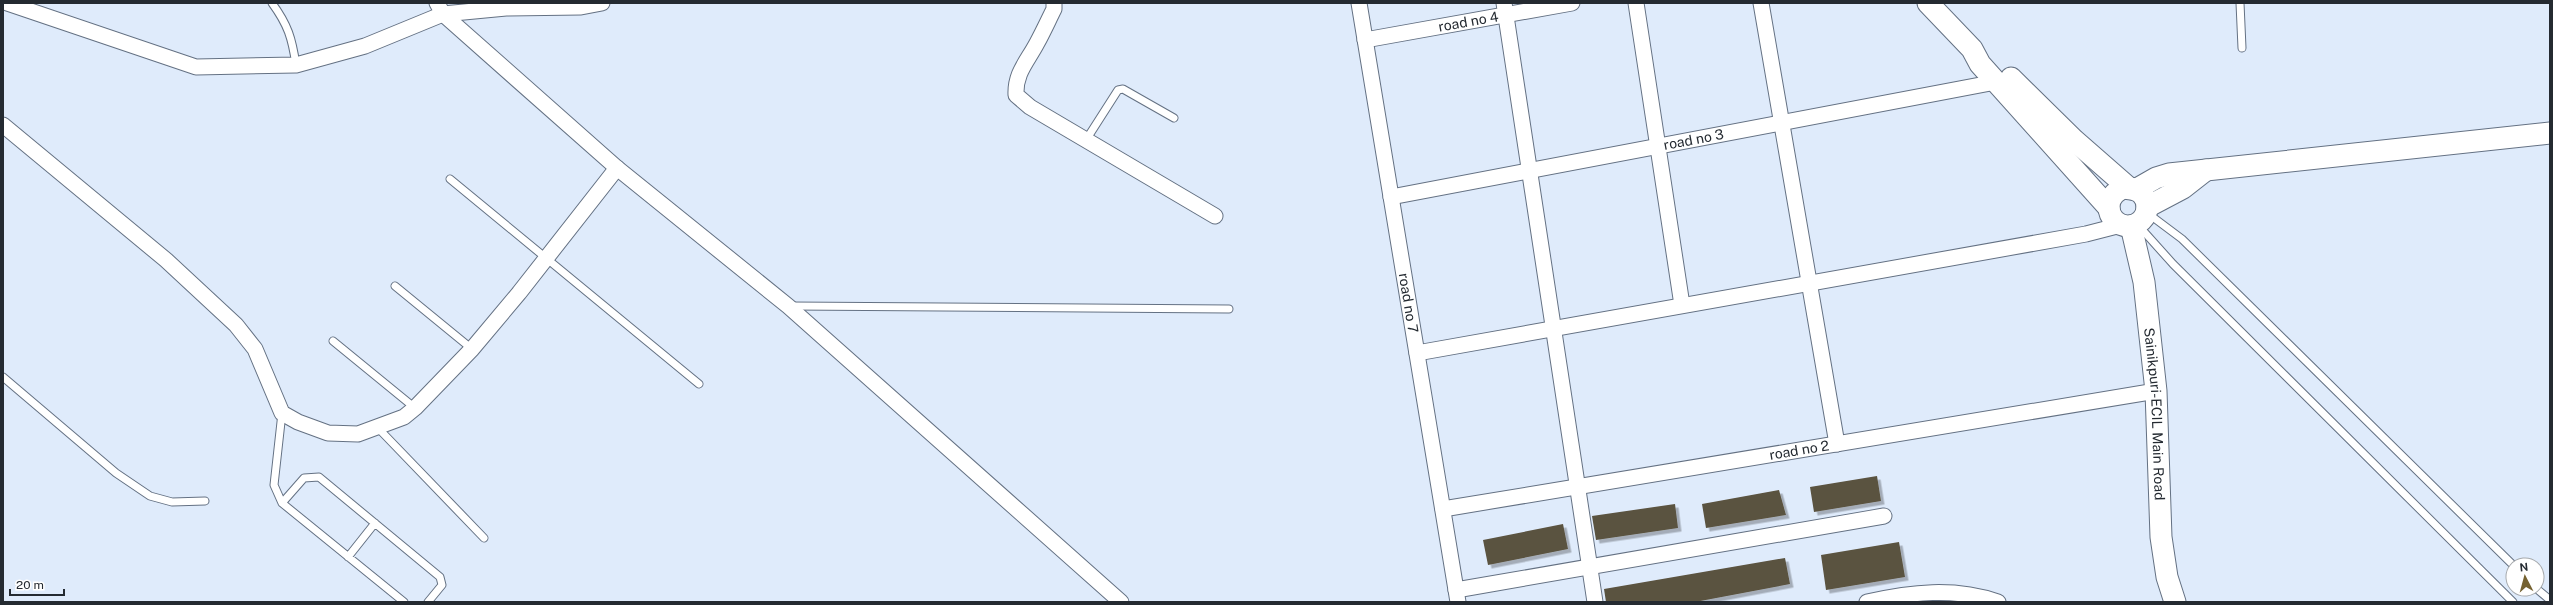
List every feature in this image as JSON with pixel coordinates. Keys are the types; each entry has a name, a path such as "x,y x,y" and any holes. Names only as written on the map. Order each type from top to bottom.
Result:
{"main road":[{"name":"Sainikpuri-ECIL Main Road","path":"1928,3 1972,49 1980,64 1996,82 2132,210"},
{"name":"Sainikpuri-ECIL Main Road","path":"1972,49 1991,58 2074,140 2132,210 2144,282 2156,391 2160,537 2167,577 2175,602"},
{"path":"2132,210 2183,188 2206,169 2550,133"}],"street":[{"path":"7,3 196,67 296,65 365,46 440,9 581,7 602,3"},
{"path":"1054,3 1054,9 1036,44 1021,68 1016,82 1016,95 1030,107 1215,216"},
{"name":"road no 7","path":"1359,3 1457,596"},
{"name":"road no 4","path":"1365,40 1505,9 1572,3"},
{"path":"1636,3 1682,305"},
{"path":"1761,3 1837,444"},
{"path":"440,9 617,168 788,306 1121,602"},
{"path":"1505,9 1595,602"},
{"name":"road no 3","path":"1391,197 1996,82"},
{"path":"3,124 166,260 236,326 255,349 282,413 298,422 328,433 358,434 378,428 404,417 415,408 472,349 519,293 617,168"},
{"path":"1417,353 1809,282 2086,234 2132,210"},
{"name":"road no 2","path":"1443,509 2156,391"},
{"path":"1457,596 1590,567 1884,516"},
{"path":"1867,602 1900,594 1934,591 1987,598 1998,602"}],"lane":[{"path":"272,3 286,21 292,39 296,65"},
{"path":"2240,3 2242,48"},
{"path":"1086,140 1118,90 1122,89 1174,118"},
{"path":"450,179 699,384"},
{"path":"2132,210 2182,239 2505,557"},
{"path":"2132,210 2173,264 2513,602"},
{"path":"395,286 472,349"},
{"path":"788,306 1229,309"},
{"path":"333,341 415,408"},
{"path":"3,377 116,473 145,494 172,502 206,501"},
{"path":"282,413 274,485 282,503 404,602"},
{"path":"378,428 484,538"},
{"path":"282,503 304,478 319,477 440,577 442,585 428,602"},
{"path":"348,557 375,523"}],"building":[{"path":"1877,476 1881,501 1814,512 1810,487"},
{"path":"1779,490 1786,515 1706,528 1702,504"},
{"path":"1675,504 1678,528 1596,540 1592,516"},
{"path":"1563,524 1568,549 1488,565 1483,540"},
{"path":"1899,542 1905,577 1826,590 1821,555"},
{"path":"1785,558 1790,584 1695,602 1606,602 1604,589"}]}
